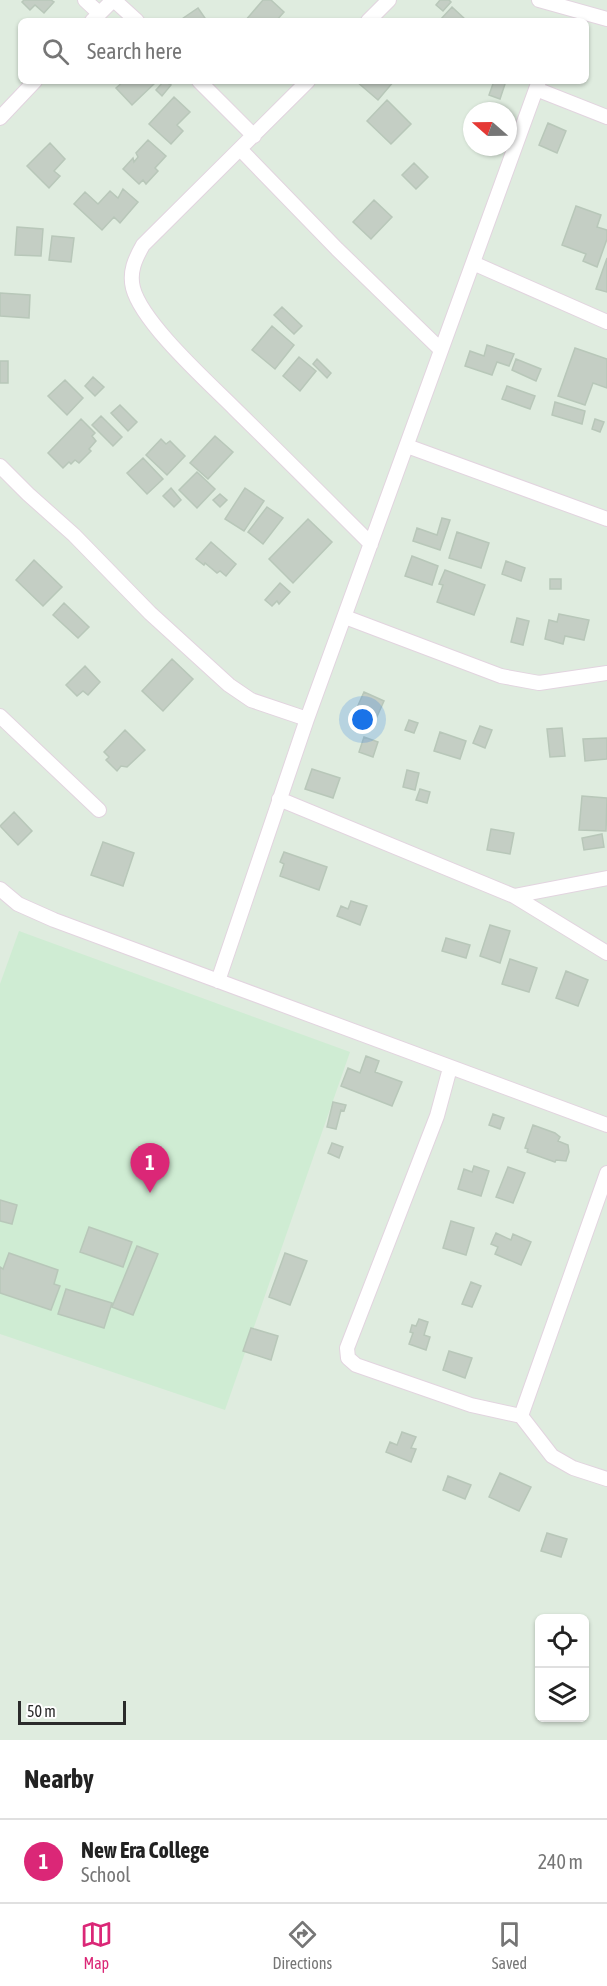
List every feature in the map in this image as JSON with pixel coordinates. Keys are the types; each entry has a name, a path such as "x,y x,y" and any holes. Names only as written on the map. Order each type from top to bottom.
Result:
{"street":[{"path":"85,0 96,17 113,0 134,18"},
{"path":"371,18 389,0"},
{"path":"539,0 607,19"},
{"path":"561,18 565,7"},
{"path":"0,118 32,84"},
{"path":"202,84 254,136"},
{"path":"305,84 143,245 135,259 131,274 133,287 150,320 196,371 371,544"},
{"path":"218,981 307,718 537,85 607,117"},
{"path":"240,149 337,249 441,350"},
{"path":"473,263 607,322"},
{"path":"407,446 607,519"},
{"path":"0,466 74,535 150,613 229,685 251,700 307,718"},
{"path":"345,617 522,682 539,683 607,673"},
{"path":"0,716 99,810"},
{"path":"279,799 514,896 607,953"},
{"path":"514,896 607,878"},
{"path":"0,889 18,904 54,920 607,1125"},
{"path":"450,1068 437,1116 347,1348 348,1354 356,1365 471,1405 521,1416 552,1456 573,1468 607,1479"},
{"path":"521,1416 607,1173"}],"shaded area":[{"path":"19,931 350,1052 225,1410 0,1334 0,984"}],"building":[{"path":"24,0 54,2 44,13 35,5 30,10 22,2"},
{"path":"263,0 271,0 284,12 279,18 248,18"},
{"path":"440,0 451,2 443,11 436,5"},
{"path":"452,7 464,18 442,18"},
{"path":"198,8 205,18 183,18"},
{"path":"121,84 154,84 132,105 116,88"},
{"path":"161,84 171,85 162,96 156,90"},
{"path":"359,84 391,84 378,100"},
{"path":"493,84 505,84 500,99 489,95"},
{"path":"174,97 190,112 177,125 183,131 171,144 149,124"},
{"path":"387,100 411,124 391,144 367,121"},
{"path":"548,123 566,131 557,153 539,145"},
{"path":"148,140 166,156 155,168 158,171 146,184 143,180 139,184 123,169 133,158 134,162 138,157 136,153"},
{"path":"50,143 65,159 54,171 60,176 49,188 27,166"},
{"path":"414,163 428,177 416,189 402,175"},
{"path":"123,189 138,202 120,223 114,217 102,230 74,204 85,192 98,204 110,191 118,198"},
{"path":"374,200 392,217 371,239 353,222"},
{"path":"576,206 601,215 597,227 607,230 607,239 597,267 583,261 586,254 562,245"},
{"path":"17,227 43,229 41,256 15,255"},
{"path":"52,236 74,238 71,262 49,260"},
{"path":"607,258 607,292 596,289"},
{"path":"0,293 30,295 29,318 0,316"},
{"path":"282,307 302,326 294,334 274,315"},
{"path":"272,326 294,345 275,369 252,350"},
{"path":"487,345 514,354 509,366 497,362 492,375 465,366 470,351 484,356"},
{"path":"575,348 607,359 607,388 593,383 585,405 558,396"},
{"path":"299,357 316,371 300,391 283,376"},
{"path":"317,359 331,373 327,378 313,364"},
{"path":"516,359 541,369 536,381 512,370"},
{"path":"0,361 8,361 8,383 0,383"},
{"path":"93,377 104,387 95,396 85,386"},
{"path":"65,380 83,398 67,415 48,396"},
{"path":"507,386 535,396 530,409 502,399"},
{"path":"555,402 585,411 582,424 552,415"},
{"path":"120,405 137,422 128,431 111,413"},
{"path":"101,416 122,437 113,446 92,425"},
{"path":"81,419 95,433 92,436 96,441 89,449 91,451 79,463 75,460 63,468 48,453"},
{"path":"595,419 604,422 600,432 592,429"},
{"path":"215,436 233,452 208,479 190,463"},
{"path":"161,439 166,444 170,441 185,456 167,475 146,455"},
{"path":"143,458 163,479 147,494 127,473"},
{"path":"197,472 215,489 197,508 179,490"},
{"path":"171,488 181,500 174,507 163,496"},
{"path":"245,488 264,501 244,531 225,519"},
{"path":"220,494 227,500 220,507 213,500"},
{"path":"267,507 283,518 263,544 248,532"},
{"path":"442,518 450,520 440,550 413,541 417,528 437,535"},
{"path":"308,519 332,542 293,583 269,559"},
{"path":"457,532 489,543 481,568 449,558"},
{"path":"211,542 236,564 226,576 220,571 217,573 196,559"},
{"path":"412,556 438,566 432,585 405,576"},
{"path":"34,560 62,587 43,606 16,580"},
{"path":"506,561 525,568 521,581 502,574"},
{"path":"445,570 485,585 474,615 437,602 443,585 439,584"},
{"path":"550,579 561,579 561,589 550,589"},
{"path":"280,583 290,592 279,604 277,601 272,606 265,600"},
{"path":"64,603 89,627 78,638 53,615"},
{"path":"559,614 589,620 584,640 565,636 563,644 545,639 549,620 557,622"},
{"path":"517,618 529,621 523,645 511,642"},
{"path":"172,659 193,679 163,711 142,691"},
{"path":"85,666 100,682 88,695 83,691 77,696 66,685"},
{"path":"364,692 384,701 371,730 351,721"},
{"path":"409,720 418,723 414,733 405,730"},
{"path":"480,726 492,730 485,748 473,743"},
{"path":"562,728 565,756 550,757 547,729"},
{"path":"125,730 145,750 127,767 121,766 117,771 106,760 109,757 104,752"},
{"path":"440,732 466,741 460,759 434,751"},
{"path":"364,737 378,742 373,757 359,752"},
{"path":"607,738 607,759 585,761 583,739"},
{"path":"312,769 340,778 333,798 305,789"},
{"path":"407,770 419,773 415,790 403,787"},
{"path":"420,789 430,792 427,803 416,800"},
{"path":"582,796 607,798 606,831 579,830"},
{"path":"14,812 32,831 18,845 0,826"},
{"path":"491,829 514,833 510,854 487,850"},
{"path":"602,834 604,847 584,850 582,838"},
{"path":"103,842 134,853 123,886 91,875"},
{"path":"284,852 327,867 319,890 280,876 284,864 280,862"},
{"path":"351,901 367,906 360,925 337,916 341,906 348,909"},
{"path":"490,925 510,931 500,963 480,956"},
{"path":"446,938 470,945 466,958 442,951"},
{"path":"510,959 537,968 529,992 502,984"},
{"path":"566,971 588,980 578,1006 556,998"},
{"path":"366,1056 379,1061 375,1072 402,1082 392,1106 341,1086 348,1068 360,1073"},
{"path":"333,1102 346,1105 344,1111 341,1110 336,1129 327,1127"},
{"path":"493,1114 504,1118 500,1129 489,1125"},
{"path":"533,1125 555,1133 560,1137 558,1141 568,1145 569,1152 566,1161 556,1160 555,1162 527,1152 528,1149 525,1148"},
{"path":"332,1143 343,1147 339,1158 328,1153"},
{"path":"474,1166 489,1171 481,1196 458,1189 464,1169 472,1172"},
{"path":"508,1167 525,1173 513,1203 496,1197"},
{"path":"0,1200 17,1205 12,1224 0,1221"},
{"path":"451,1221 474,1228 466,1255 443,1248"},
{"path":"89,1227 132,1242 123,1267 80,1252"},
{"path":"496,1233 511,1240 513,1234 531,1242 521,1265 495,1254 498,1247 491,1244"},
{"path":"137,1246 158,1254 133,1315 112,1307"},
{"path":"9,1253 58,1270 54,1284 60,1286 51,1310 0,1293 0,1267 3,1269"},
{"path":"285,1253 307,1261 290,1305 269,1297"},
{"path":"471,1282 481,1286 472,1307 462,1304"},
{"path":"66,1289 112,1303 104,1328 58,1314"},
{"path":"419,1319 428,1322 424,1335 430,1337 426,1350 409,1344 413,1333 410,1332 412,1325 416,1326"},
{"path":"251,1328 278,1336 271,1360 243,1351"},
{"path":"449,1351 472,1358 465,1378 443,1370"},
{"path":"402,1432 416,1437 411,1448 416,1449 411,1462 386,1452 390,1442 397,1445"},
{"path":"500,1473 531,1487 519,1511 489,1497"},
{"path":"448,1476 471,1485 465,1499 443,1490"},
{"path":"547,1533 567,1539 561,1557 541,1551"}],"place":[{"name":"New Era College","path":"150,1193"}]}
